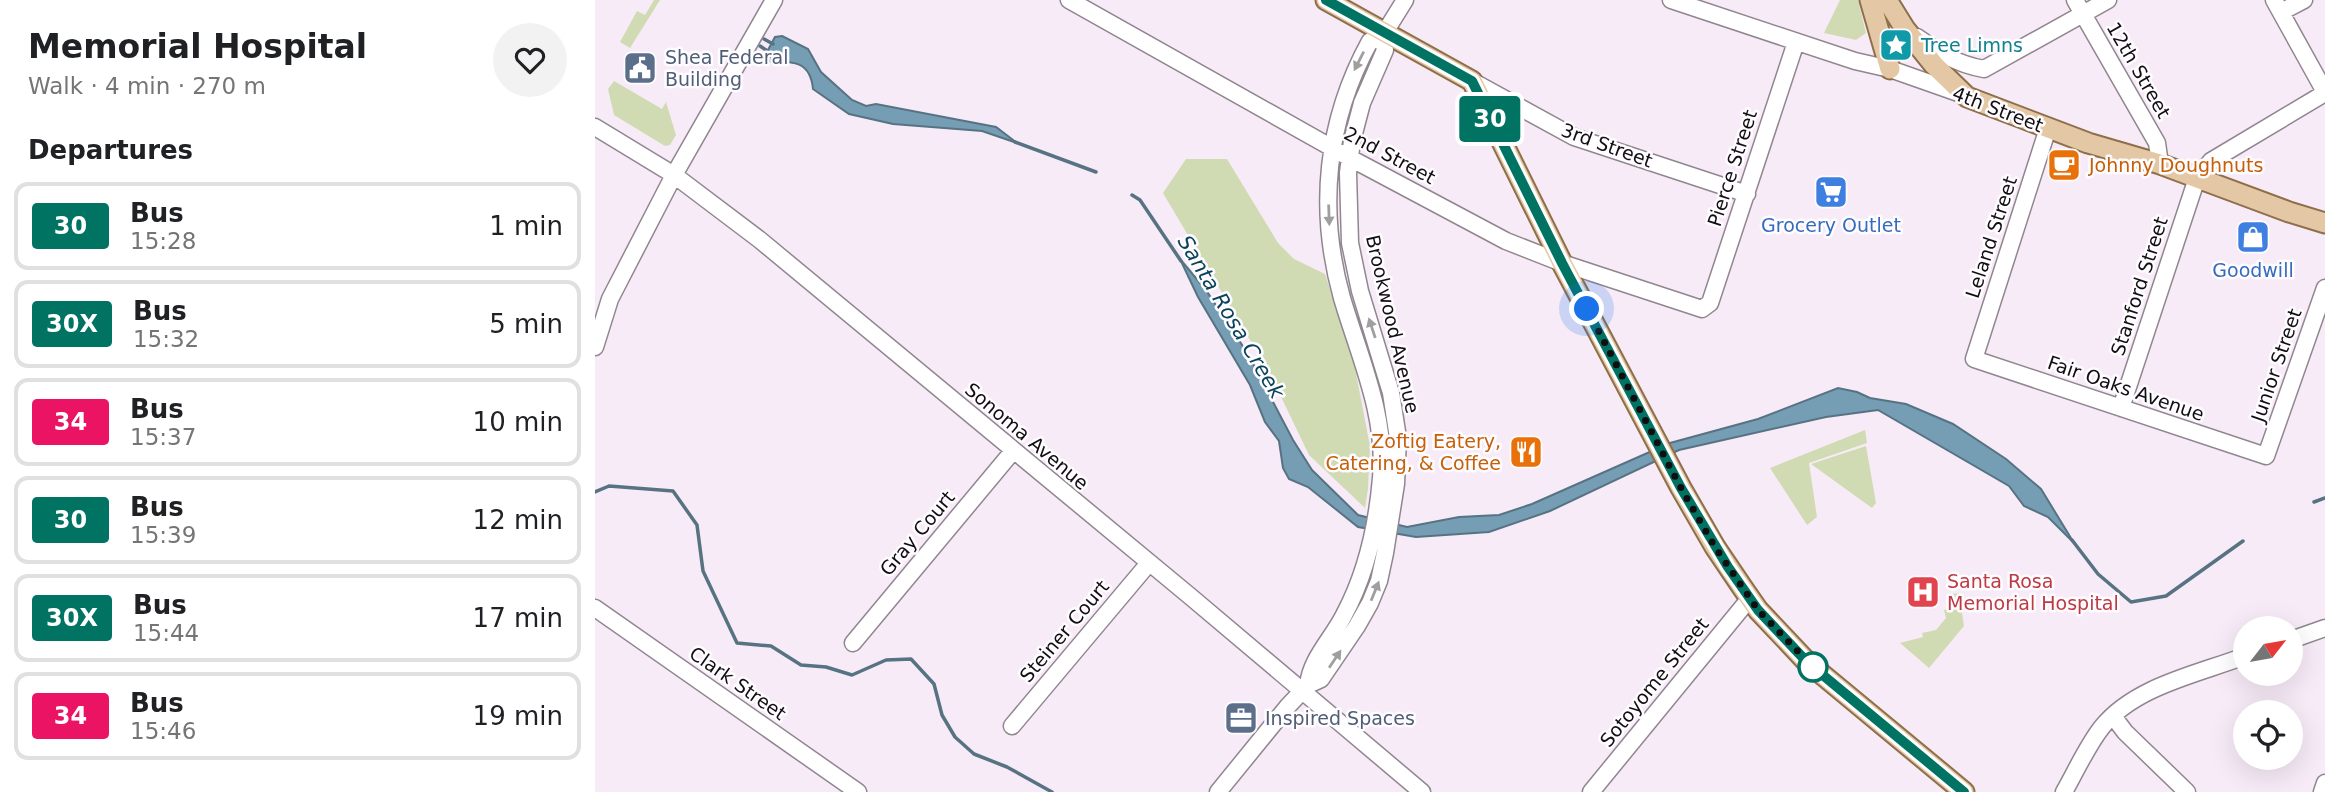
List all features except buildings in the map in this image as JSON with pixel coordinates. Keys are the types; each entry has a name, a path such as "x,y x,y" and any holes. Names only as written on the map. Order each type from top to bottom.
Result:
{"main road":[{"name":"3rd Street","path":"1326,0 1384,35 1472,81"},
{"path":"1870,0 1890,69"},
{"path":"1887,0 1905,29 1934,65 1968,97"},
{"path":"1472,81 1562,263 1681,488 1715,547 1750,598 1807,662 1964,792"},
{"name":"4th Street","path":"1968,97 2088,143 2160,164 2325,223"}],"street":[{"path":"595,347 610,299 674,175 774,0"},
{"name":"2nd Street","path":"1069,0 1350,159 1506,241 1562,263 1702,309 1706,307"},
{"name":"Brookwood Avenue","path":"1305,688 1310,670 1343,617 1359,585 1389,481 1398,438 1391,394 1360,291 1350,243 1348,173 1352,141 1362,103 1385,50 1384,35 1405,0"},
{"name":"4th Street","path":"1671,0 1872,66 1890,69 1968,97"},
{"path":"1905,29 1963,65 1984,69 2079,7 2109,0"},
{"path":"2197,178 2211,161 2325,92 2278,6 2304,0"},
{"name":"12th Street","path":"2079,7 2157,143 2160,164"},
{"name":"Brookwood Avenue","path":"1217,792 1305,688 1321,679 1357,626 1379,581 1385,553 1389,481 1373,398 1342,297 1331,248 1328,214 1331,147 1355,68 1370,41 1384,35"},
{"name":"Pierce Street","path":"1706,307 1710,303 1796,42"},
{"name":"3rd Street","path":"1472,81 1574,137 1747,194"},
{"name":"Sonoma Avenue","path":"595,127 674,175 792,266 1149,563 1305,688 1422,792"},
{"name":"Leland Street","path":"1974,359 2048,128"},
{"name":"Stanford Street","path":"2121,408 2197,178"},
{"name":"Junior Street","path":"2266,456 2325,288"},
{"name":"Fair Oaks Avenue","path":"1974,359 2266,456"},
{"name":"Gray Court","path":"853,643 1013,451"},
{"name":"Steiner Court","path":"1012,726 1149,563"},
{"name":"Sotoyome Street","path":"1591,792 1750,598"},
{"name":"Clark Street","path":"595,608 857,792"},
{"path":"2303,636 2325,628"},
{"path":"2064,792 2101,728 2123,705 2140,694 2233,660"},
{"path":"2113,716 2125,732 2187,792"},
{"path":"2322,792 2325,783"}],"green space":[{"path":"654,0 660,0 630,48 620,42 637,11 645,15"},
{"path":"1840,0 1858,0 1866,33 1856,40 1824,33"},
{"path":"614,81 662,109 666,102 676,135 670,145 665,146 614,115 608,89"},
{"path":"1186,159 1227,159 1278,243 1294,259 1325,274 1354,363 1370,446 1365,508 1309,455 1269,372 1163,193"},
{"path":"1865,430 1867,443 1809,463 1817,517 1807,525 1770,468"},
{"path":"1866,446 1876,503 1872,508 1811,464"},
{"path":"1959,593 1964,626 1929,668 1900,643 1923,637 1922,633 1936,630 1946,618 1944,610 1949,609 1947,595"}],"water":[{"path":"782,36 808,49 821,72 852,100 866,106 876,104 996,127 1017,143 982,131 893,124 849,114 813,89 811,79 802,66 789,62 762,61 775,37"},
{"path":"1180,259 1206,290 1248,354 1293,440 1312,470 1358,515 1407,527 1459,517 1499,515 1532,504 1670,443 1758,419 1838,388 1870,398 1906,404 1953,424 2006,459 2041,489 2074,543 2048,517 2024,506 2009,486 1878,410 1826,417 1679,450 1550,511 1489,532 1416,537 1358,527 1308,487 1289,479 1283,468 1279,441 1265,422 1250,385 1198,297"}],"waterway":[{"name":"Santa Rosa Creek","path":"764,39 773,44"},
{"name":"Santa Rosa Creek","path":"760,46 769,52"},
{"name":"Santa Rosa Creek","path":"1015,142 1096,172"},
{"name":"Santa Rosa Creek","path":"1132,195 1140,200 1181,261"},
{"path":"595,492 609,486 673,491 697,525 703,571 737,643 771,646 801,665 826,667 852,675 886,660 911,659 934,684 942,715 955,737 974,754 1007,767 1052,792"},
{"name":"Santa Rosa Creek","path":"2314,502 2325,498"},
{"name":"Santa Rosa Creek","path":"2072,540 2098,574 2131,602 2166,596 2243,541"}],"bus line":[{"name":"30","path":"1326,0 1472,81 1562,263 1681,488 1728,567 1758,610 1807,662 1964,792"}],"place":[{"name":"Tree Limns","path":"1896,45"},
{"name":"Shea Federal Building","path":"640,68"},
{"name":"Johnny Doughnuts","path":"2064,165"},
{"name":"Grocery Outlet","path":"1831,192"},
{"name":"Goodwill","path":"2253,237"},
{"name":"Zoftig Eatery, Catering, & Coffee","path":"1526,452"},
{"name":"Santa Rosa Memorial Hospital","path":"1923,592"},
{"name":"Inspired Spaces","path":"1241,718"}],"route":[{"path":"1587,309 1715,547 1758,610 1813,667"}]}
